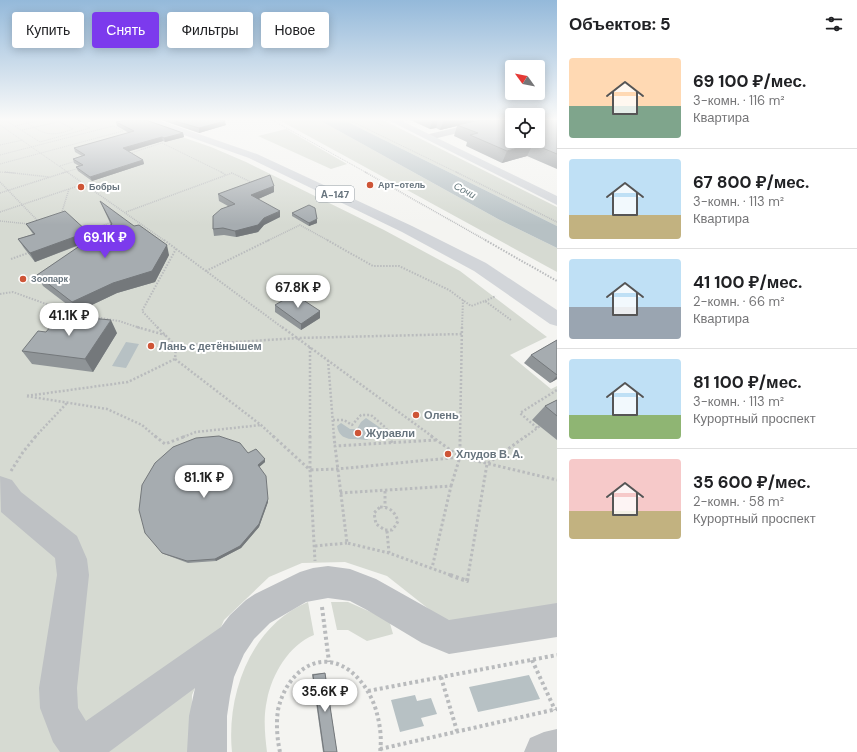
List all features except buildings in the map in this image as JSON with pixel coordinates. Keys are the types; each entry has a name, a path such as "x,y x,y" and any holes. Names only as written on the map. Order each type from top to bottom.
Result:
{"main road":[{"name":"А-147","path":"250,155 408,228 480,267 557,319"},
{"path":"465,155 557,201"}],"street":[{"path":"1,489 11,502 66,548 72,559 73,575 58,688 59,708 67,728 84,750 233,638 255,613 292,591 318,582 335,582 354,587 373,596 436,632 449,636 557,620"},
{"path":"207,752 206,742 212,692 218,666 233,638"},
{"path":"544,752 557,749"}],"path":[{"path":"0,164 33,155"},
{"path":"44,155 125,212 460,457"},
{"path":"186,155 226,175"},
{"path":"334,155 557,281"},
{"path":"421,155 557,222"},
{"path":"60,166 82,159"},
{"path":"0,193 82,168"},
{"path":"0,172 52,177"},
{"path":"125,212 232,173 258,186"},
{"path":"0,182 42,226"},
{"path":"0,212 84,184"},
{"path":"60,216 69,189"},
{"path":"122,218 129,215"},
{"path":"0,221 36,225"},
{"path":"79,234 115,221"},
{"path":"206,271 300,225 373,266 399,266 449,290 471,306 485,301 511,320"},
{"path":"176,250 142,311 176,346 298,338 463,334"},
{"path":"11,259 31,252"},
{"path":"0,294 13,292 71,313 119,321 165,336"},
{"path":"432,568 451,486 460,457 463,300"},
{"path":"175,359 176,346"},
{"path":"310,347 310,470 318,582 330,662"},
{"path":"175,359 128,382 26,396 107,409 142,424 165,444 196,432 261,425"},
{"path":"175,359 261,425 310,470 337,469 460,457 557,480"},
{"path":"328,360 337,469 347,543"},
{"path":"315,546 347,543 388,553 467,581 487,464 538,427 520,413 557,390"},
{"path":"1,489 16,460 30,441 55,418 68,403"},
{"path":"333,420 344,420 352,425 361,415 370,415 386,428 392,443"},
{"path":"335,446 436,440"},
{"path":"340,494 451,486"},
{"path":"385,491 385,507"},
{"path":"380,507 385,507 392,510 397,519 396,527 387,531 378,526 374,518 375,511 380,507"},
{"path":"387,531 388,553"},
{"path":"368,692 557,655"},
{"path":"280,752 277,738 278,716 282,695 291,679 303,668 318,662 330,662 348,668 362,682 373,700 380,724 380,750 556,709 532,660"},
{"path":"440,677 457,731"}],"shaded area":[{"path":"0,155 230,155 384,230 460,271 547,337 510,355 551,389 557,386 557,611 446,627 430,610 387,576 345,562 302,563 269,577 224,620 192,695 191,752 0,752"},
{"path":"300,155 331,155 347,164 331,169"},
{"path":"343,155 382,155 498,219 557,248 557,272"},
{"path":"415,155 453,155 557,207 557,226"},
{"path":"308,602 314,635 305,640 289,653 273,680 269,690 265,713 267,752 232,752 231,730 233,708 238,686 246,664 257,645 271,627 288,613"},
{"path":"331,602 348,602 389,620 393,634 367,641 348,630 337,630"}],"water":[{"name":"Сочи","path":"382,155 415,155 557,226 557,248 498,219"},
{"path":"126,342 139,344 126,368 112,366"},
{"path":"366,418 382,429 380,432 367,440 349,439 341,435 337,426 341,423 350,429 357,429 361,422"},
{"path":"529,675 540,699 478,712 469,687"},
{"path":"415,695 417,701 431,698 437,714 421,718 424,726 400,732 391,700"}],"place":[{"name":"Арт-отель","path":"370,185"},
{"name":"Бобры","path":"81,187"},
{"name":"Зоопарк","path":"23,279"},
{"name":"Лань с детёнышем","path":"151,346"},
{"name":"Олень","path":"416,415"},
{"name":"Журавли","path":"358,433"},
{"name":"Хлудов В. А.","path":"448,454"}]}
